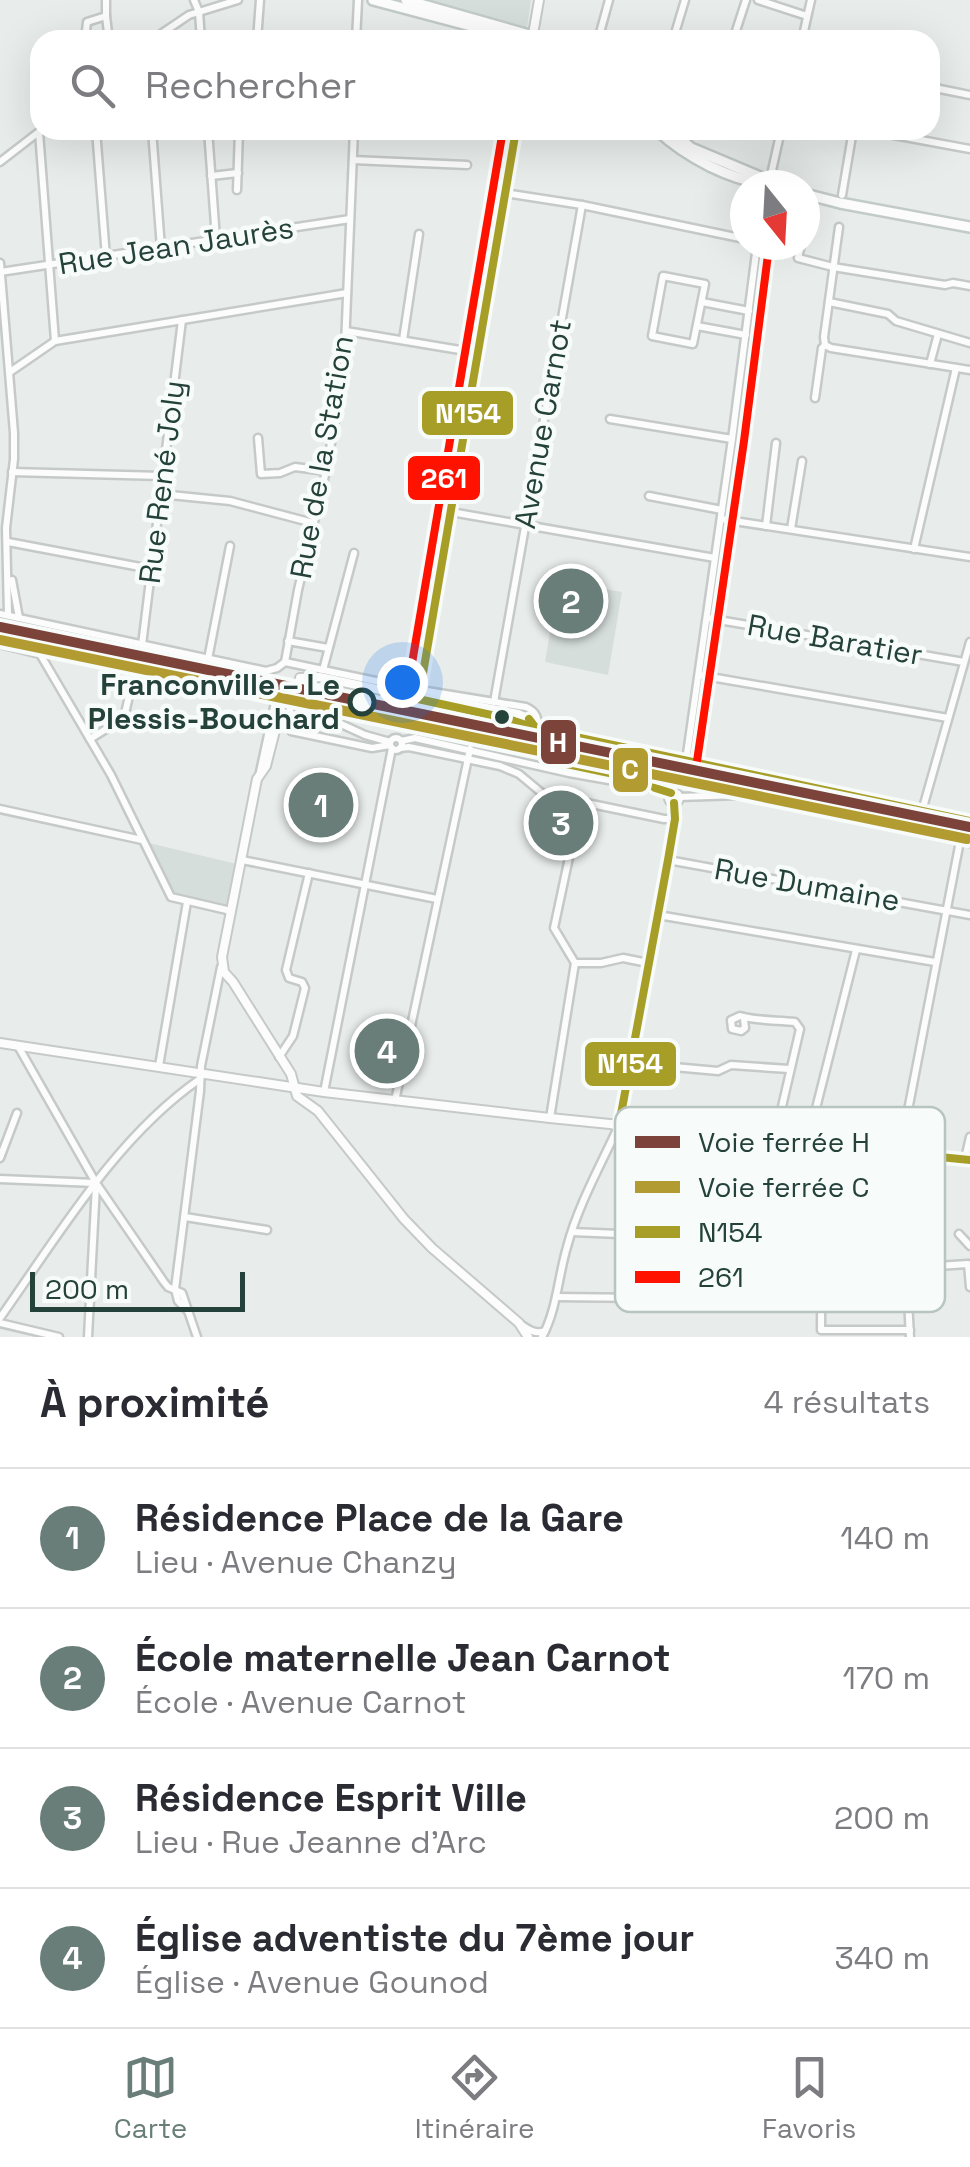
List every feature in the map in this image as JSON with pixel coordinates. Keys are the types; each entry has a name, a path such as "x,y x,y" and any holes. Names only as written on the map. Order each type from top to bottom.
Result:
{"main road":[{"path":"373,0 494,30"},
{"path":"406,0 501,30"},
{"path":"668,140 688,154 730,172"},
{"path":"682,140 742,170"},
{"path":"820,198 970,227"}],"street":[{"path":"106,0 108,30"},
{"path":"194,0 200,30"},
{"path":"167,30 189,15 238,0"},
{"path":"258,30 260,0"},
{"path":"356,30 358,0"},
{"path":"532,30 539,0"},
{"path":"600,30 608,0"},
{"path":"675,30 685,0"},
{"path":"737,30 746,0"},
{"path":"758,0 807,16"},
{"path":"804,30 811,0"},
{"path":"86,30 86,22 106,16"},
{"path":"940,89 970,94"},
{"path":"0,162 30,139"},
{"path":"41,140 55,342"},
{"path":"97,140 106,257"},
{"path":"153,140 161,248"},
{"path":"209,140 216,239"},
{"path":"237,190 239,140"},
{"name":"Rue de la Station","path":"285,662 344,370 354,140"},
{"path":"422,692 514,140"},
{"path":"773,170 779,140"},
{"path":"842,195 851,140"},
{"path":"921,140 970,149"},
{"path":"353,160 467,165"},
{"path":"211,176 238,173"},
{"path":"505,193 730,236"},
{"name":"Avenue Carnot","path":"494,702 582,206"},
{"name":"Rue Jean Jaurès","path":"0,272 350,219"},
{"path":"815,398 838,227"},
{"path":"403,340 419,234"},
{"path":"686,760 755,260"},
{"path":"807,260 970,286"},
{"path":"0,263 14,432 4,615 266,672 285,662 390,684 398,694"},
{"path":"664,276 705,284 702,302 694,344 652,336 664,276"},
{"path":"10,372 55,342 347,293"},
{"path":"702,302 749,311"},
{"path":"830,302 888,314 896,322 970,343"},
{"name":"Rue René Joly","path":"142,644 182,320"},
{"path":"697,326 746,335"},
{"path":"346,331 478,353"},
{"path":"930,364 938,334"},
{"path":"825,344 970,370"},
{"path":"914,549 956,368"},
{"path":"610,419 732,440"},
{"path":"258,438 261,474 295,467 326,471"},
{"path":"766,526 776,443"},
{"path":"790,529 802,461"},
{"path":"12,472 162,476"},
{"path":"160,494 230,501 313,523"},
{"path":"648,496 766,526 970,557"},
{"path":"450,512 715,558"},
{"path":"8,542 152,569"},
{"path":"208,660 230,546"},
{"path":"323,670 354,552"},
{"path":"9,566 19,618"},
{"name":"Rue Baratier","path":"707,618 964,662"},
{"path":"288,641 328,648"},
{"path":"924,804 970,642"},
{"path":"0,644 40,654 112,775 171,898 231,911"},
{"path":"699,675 948,718"},
{"path":"300,678 319,677 398,694 422,692 526,707 536,712 538,729"},
{"path":"422,692 532,720"},
{"path":"422,692 538,729 772,779"},
{"path":"90,739 124,718 129,696"},
{"path":"175,1289 200,1076 276,698 287,700 291,716 287,725 293,732 372,748 415,738 655,788"},
{"path":"260,775 266,766 281,707"},
{"path":"291,716 342,724 395,745 500,766 518,774 542,794 674,819"},
{"path":"324,1119 324,1092 395,745"},
{"path":"395,1100 470,748"},
{"path":"562,763 646,781 675,798 740,795 970,843"},
{"path":"621,1107 668,860 675,798"},
{"path":"550,1118 575,964 554,928 580,802"},
{"path":"0,809 142,840"},
{"path":"909,1107 960,841"},
{"path":"242,860 437,899"},
{"name":"Rue Dumaine","path":"668,860 970,915"},
{"path":"266,1084 280,1078 280,1057 293,1036 305,988 302,982 288,978 286,970 308,872"},
{"path":"159,1066 187,902"},
{"path":"658,914 936,962"},
{"path":"816,1107 856,950"},
{"path":"575,964 616,958 648,963"},
{"path":"222,961 224,972 291,1074 299,1099 318,1112 432,1248 531,1331 544,1333 567,1244 615,1132"},
{"path":"744,1019 795,1022 800,1029 782,1107"},
{"path":"0,1042 200,1076 615,1125"},
{"path":"18,1046 96,1183 164,1282 182,1300 197,1337"},
{"path":"630,1063 718,1071 731,1065 790,1069"},
{"path":"60,1337 0,1321 96,1183 142,1128 200,1076"},
{"path":"0,1158 17,1113"},
{"path":"968,1160 970,1137"},
{"path":"0,1179 96,1183"},
{"path":"88,1337 96,1183"},
{"path":"185,1217 268,1230"},
{"path":"572,1232 615,1234"},
{"path":"959,1234 970,1246"},
{"path":"969,1262 970,1287"},
{"path":"556,1296 615,1297"},
{"path":"520,1323 528,1337"},
{"path":"821,1334 910,1333"}],"shaded area":[{"path":"418,0 531,0 527,28"},
{"path":"559,581 622,592 608,675 545,662"},
{"path":"0,622 970,824 970,837 559,748 309,697 307,701 0,635"},
{"path":"149,843 237,864 229,906 172,894"}],"tunnel":[{"path":"283,701 288,688 300,678"},
{"path":"537,726 562,763"}],"rail line":[{"name":"H","path":"0,627 970,827"},
{"name":"C","path":"0,640 967,839"}],"transit line":[{"name":"261","path":"501,140 410,675 401,689 405,704 411,709 683,773 696,768 767,260"},
{"name":"N154","path":"514,140 421,685 415,688 414,695 538,729 970,821"},
{"name":"N154","path":"529,719 562,763 647,781 671,793"},
{"name":"N154","path":"622,1107 675,819 674,803"},
{"name":"N154","path":"945,1158 970,1160"}],"place":[{"name":"École maternelle Jean Carnot","path":"571,601"},
{"name":"Franconville – Le Plessis-Bouchard","path":"362,702"},
{"name":"Résidence Place de la Gare","path":"321,805"},
{"name":"Résidence Esprit Ville","path":"561,823"},
{"name":"Église adventiste du 7ème jour","path":"387,1051"}]}
